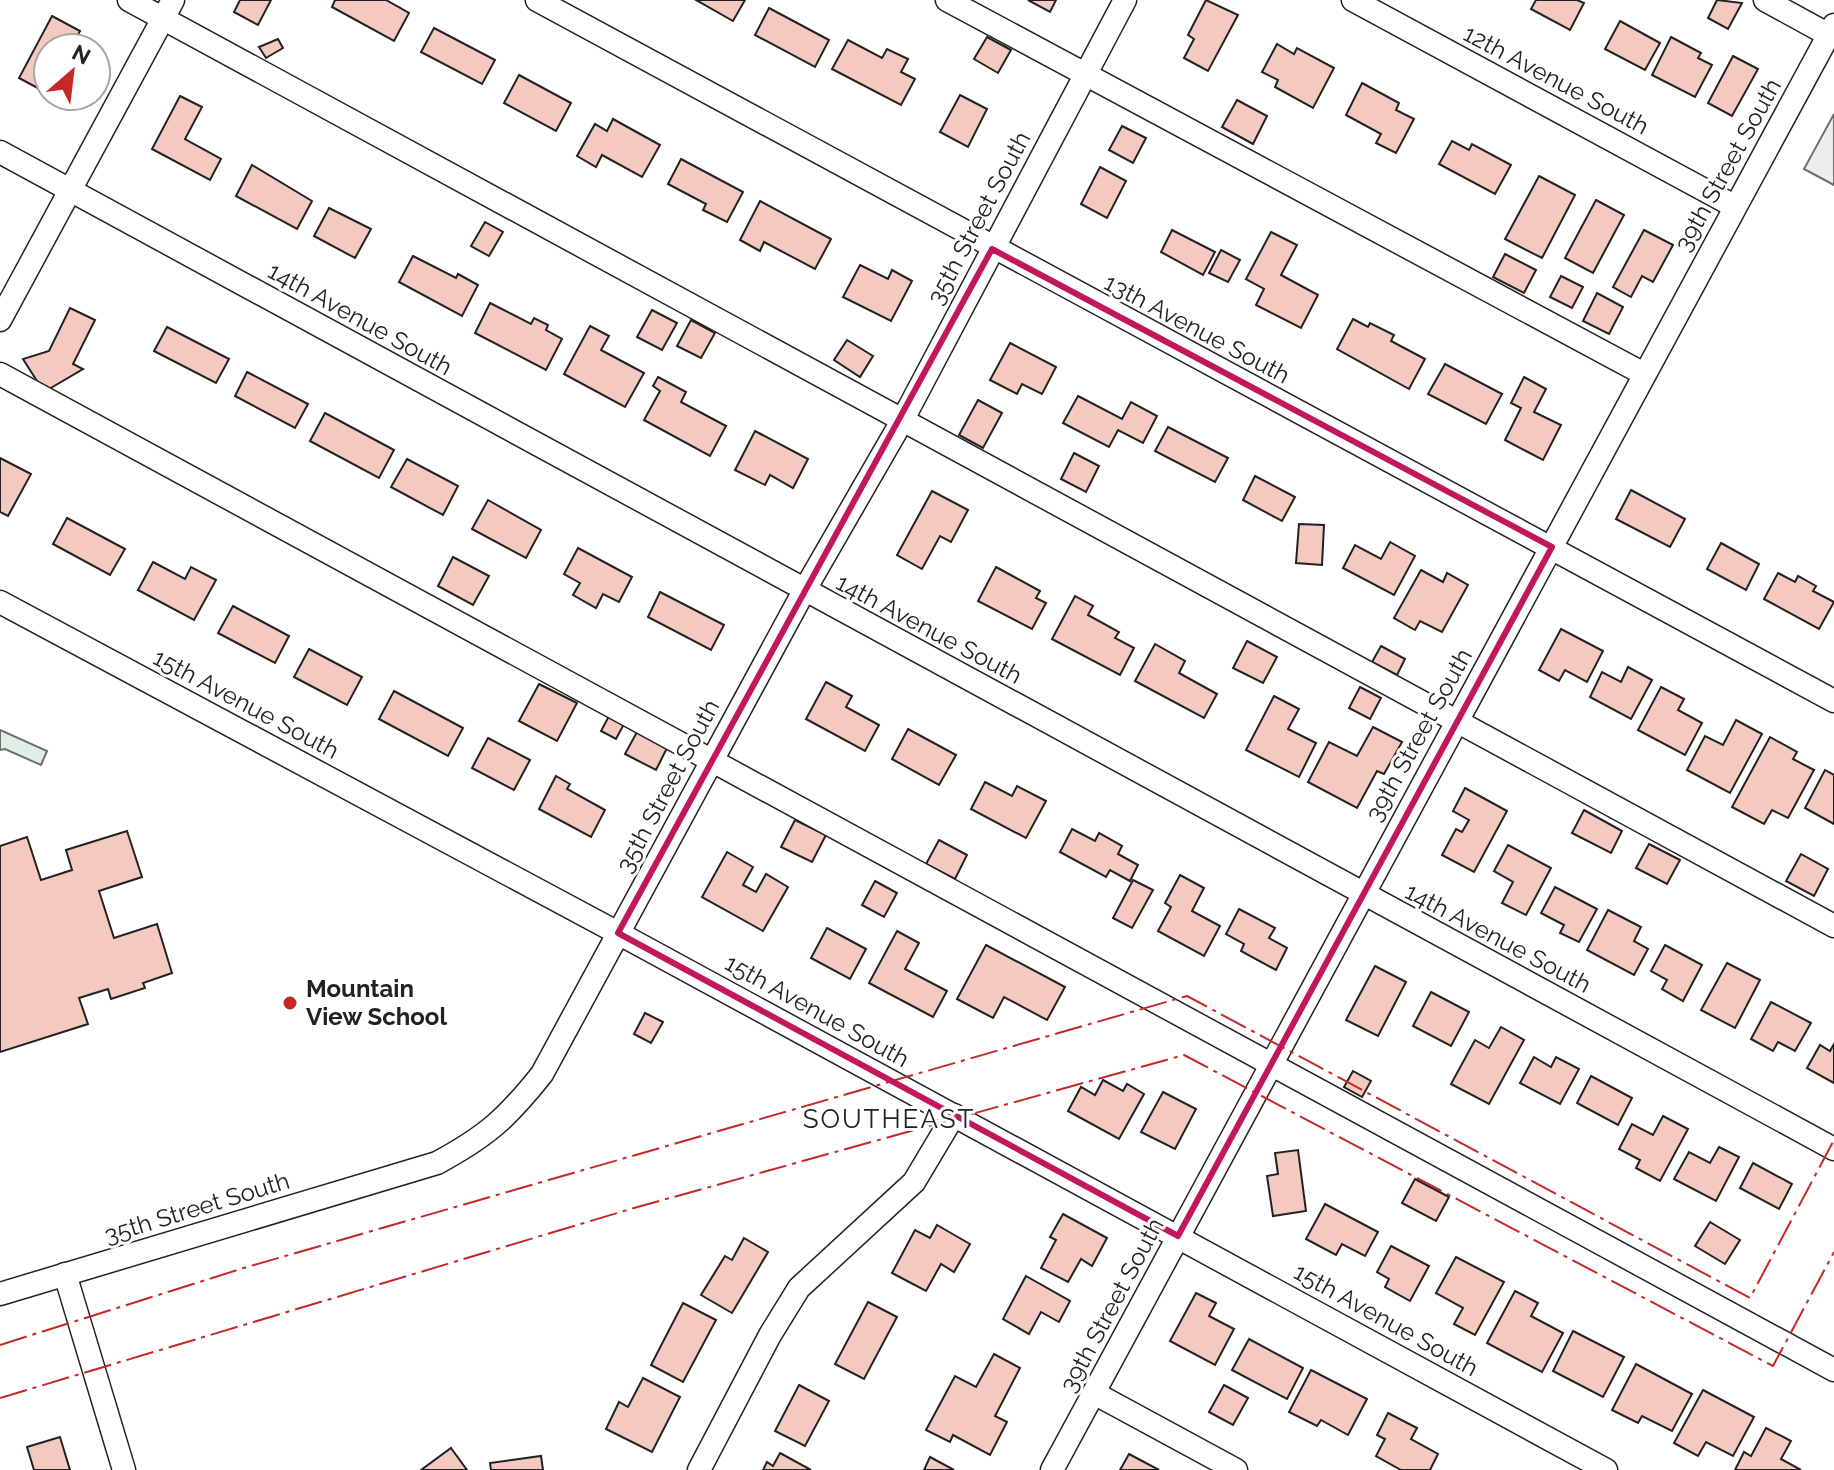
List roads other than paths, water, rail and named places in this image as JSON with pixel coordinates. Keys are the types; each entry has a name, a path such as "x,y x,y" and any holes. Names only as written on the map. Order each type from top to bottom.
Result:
{"street":[{"path":"129,0 168,9 902,421 1834,926"},
{"name":"13th Avenue South","path":"537,0 992,249 1834,701"},
{"path":"947,0 1644,374"},
{"name":"35th Street South","path":"0,1294 437,1163 485,1137 514,1110 542,1074 804,591 902,421 1125,0"},
{"name":"12th Avenue South","path":"1353,0 1734,206"},
{"path":"1765,0 1831,30"},
{"path":"0,320 168,9"},
{"name":"39th Street South","path":"1052,1470 1831,30"},
{"name":"14th Avenue South","path":"0,152 1834,1149"},
{"path":"0,374 1834,1370"},
{"name":"15th Avenue South","path":"0,602 618,933 1606,1470"},
{"path":"699,1470 770,1335 799,1288 914,1182 954,1115"},
{"path":"65,1274 124,1470"},
{"path":"1094,1393 1236,1470"}],"place":[{"name":"Mountain View School","path":"290,1003"}],"district":[{"name":"SOUTHEAST","path":"889,1119"}]}
